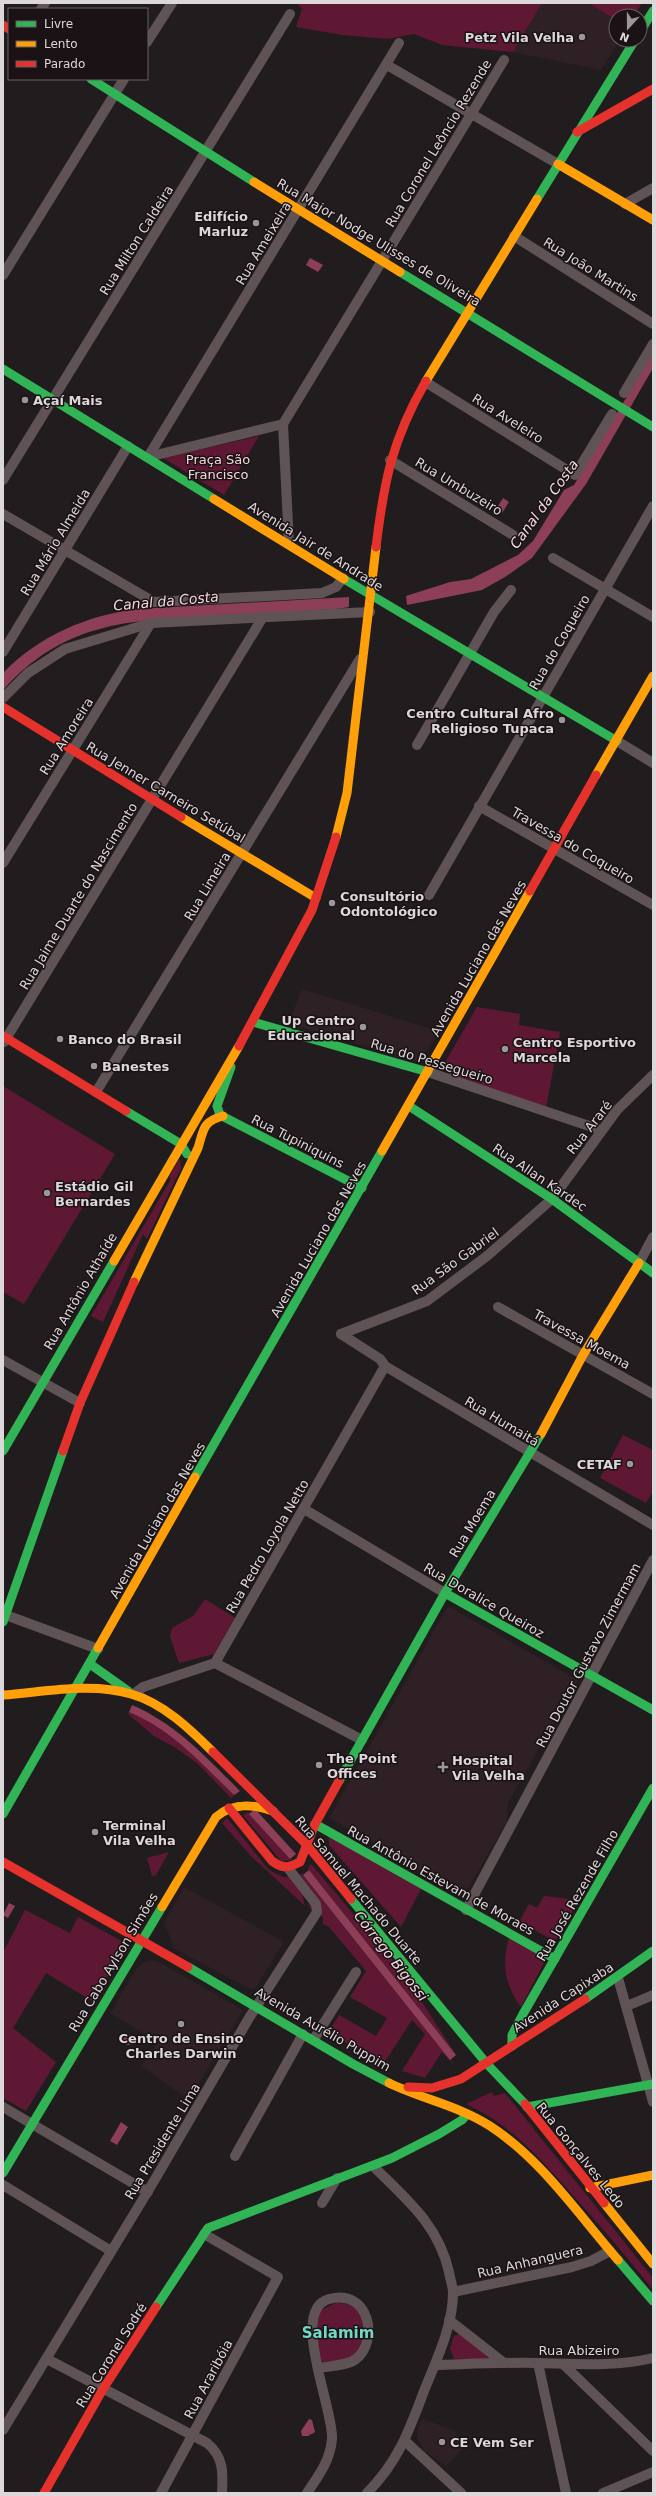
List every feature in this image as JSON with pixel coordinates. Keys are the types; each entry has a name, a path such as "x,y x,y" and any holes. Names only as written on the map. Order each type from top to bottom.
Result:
{"main road":[{"name":"Rua Antônio Athaíde","path":"3,1451 253,1022 302,934 316,898 338,828 347,793 372,596 383,491 390,460 402,430 426,383 577,132 630,48"},
{"name":"Rua Major Nodge Ulisses de Oliveira","path":"93,80 653,427"},
{"path":"577,132 653,90"},
{"path":"558,164 653,220"},
{"name":"Avenida Jair de Andrade","path":"3,369 372,596 617,741"},
{"name":"Avenida Luciano das Neves","path":"4,1812 409,1106 653,676"},
{"name":"Rua Jenner Carneiro Setúbal","path":"3,707 72,751 316,898"},
{"name":"Rua do Pessegueiro","path":"253,1022 428,1072"},
{"path":"4,1039 96,1092 181,1144 188,1156 186,1171"},
{"path":"4,1617 80,1402 207,1124 214,1118 222,1116 218,1111 218,1106 229,1074 232,1057"},
{"name":"Rua Allan Kardec","path":"409,1106 552,1199 653,1273"},
{"name":"Rua Tupiniquins","path":"222,1116 362,1188"},
{"name":"Rua Moema","path":"288,1868 300,1862 315,1824 445,1593 530,1453 583,1355 639,1263"},
{"name":"Rua Doralice Queiroz","path":"445,1593 653,1710"},
{"path":"90,1664 133,1694"},
{"name":"Rua Samuel Machado Duarte","path":"3,1695 76,1688 105,1689 133,1694 156,1704 187,1727 307,1845 487,2064"},
{"name":"Rua José Rezende Filho","path":"512,2046 512,2036 523,2014 653,1788"},
{"path":"229,1808 256,1806 273,1811"},
{"path":"229,1808 272,1861 280,1867 288,1868"},
{"name":"Rua Cabo Aylson Simões","path":"3,2173 141,1940 216,1817 229,1808"},
{"path":"290,1827 303,1829 315,1824"},
{"name":"Rua Antônio Estevam de Moraes","path":"315,1824 555,1959"},
{"name":"Avenida Aurélio Puppim","path":"3,1862 257,2006 314,2039 353,2064 392,2084 467,2114 490,2126 532,2160 653,2300"},
{"name":"Avenida Capixaba","path":"392,2084 433,2089 458,2081 487,2064 512,2046 618,1978 653,1951"},
{"path":"523,2014 523,2021 529,2035"},
{"name":"Rua Gonçalves Ledo","path":"487,2064 527,2107 590,2188 653,2264"},
{"path":"527,2107 651,2084"},
{"path":"206,2231 337,2178 373,2166 439,2134 462,2120 467,2114"},
{"path":"590,2188 653,2175"},
{"name":"Rua Coronel Sodré","path":"44,2493 103,2389 206,2231"}],"street":[{"path":"148,40 172,3"},
{"name":"Rua Milton Caldeira","path":"3,480 290,14"},
{"name":"Rua Ameixeira","path":"148,457 387,65 399,42"},
{"name":"Rua Coronel Leôncio Rezende","path":"282,424 504,60"},
{"path":"387,65 558,164"},
{"path":"5,268 123,80"},
{"path":"625,204 653,188"},
{"name":"Rua João Martins","path":"514,236 653,324"},
{"path":"624,393 653,344"},
{"name":"Rua Aveleiro","path":"426,383 575,475 612,414"},
{"path":"148,457 282,424 289,544"},
{"name":"Rua Mário Almeida","path":"3,652 128,446"},
{"name":"Rua Umbuzeiro","path":"390,460 514,535"},
{"name":"Rua do Coqueiro","path":"429,896 604,588 653,506"},
{"path":"3,514 150,601 161,603 322,594 336,587 343,578"},
{"path":"553,558 653,617"},
{"path":"417,745 494,612 512,590"},
{"path":"3,698 28,673 65,649 151,623 370,612"},
{"name":"Rua Jaime Duarte do Nascimento","path":"4,1039 263,617"},
{"name":"Rua Amoreira","path":"3,863 151,623"},
{"name":"Rua Limeira","path":"96,1092 365,652"},
{"path":"617,741 653,763"},
{"name":"Travessa do Coqueiro","path":"480,806 653,906"},
{"name":"Rua do Pessegueiro","path":"428,1072 601,1130"},
{"name":"Rua Araré","path":"552,1199 617,1110 653,1075"},
{"name":"Rua São Gabriel","path":"341,1334 427,1301 487,1256 552,1199"},
{"name":"Rua Moema","path":"639,1263 653,1237"},
{"name":"Travessa Moema","path":"498,1307 653,1394"},
{"name":"Rua Humaitá","path":"341,1334 380,1359 385,1366 653,1525"},
{"path":"3,1360 42,1383 80,1402"},
{"name":"Rua Pedro Loyola Netto","path":"215,1663 385,1366"},
{"name":"Rua Doralice Queiroz","path":"304,1509 445,1593"},
{"name":"Rua Doutor Gustavo Zimermam","path":"466,1910 592,1677 653,1560"},
{"path":"4,1617 98,1649"},
{"path":"133,1694 143,1687 215,1663 362,1740"},
{"name":"Rua Presidente Lima","path":"3,2430 148,2192 257,2006 317,1912 316,1904 288,1868"},
{"path":"314,2039 356,1972"},
{"path":"618,1978 651,2084 653,2102"},
{"path":"627,2006 653,1995"},
{"path":"235,2156 303,2034"},
{"path":"3,2107 148,2192"},
{"path":"367,2493 392,2465 405,2441 435,2365 449,2320 453,2292 445,2258 435,2233 415,2207 373,2166"},
{"path":"322,2203 337,2178"},
{"path":"3,2185 111,2251"},
{"name":"Rua Araribóia","path":"161,2493 278,2277 206,2231"},
{"name":"Rua Anhanguera","path":"453,2292 572,2267 610,2251"},
{"path":"307,2493 326,2464 332,2439 331,2422 318,2368 312,2338 314,2311 320,2304 328,2300 343,2298 356,2302 364,2310 367,2318 366,2338 359,2356 352,2362 318,2368"},
{"path":"449,2320 504,2363"},
{"name":"Rua Abizeiro","path":"435,2365 504,2363 602,2365 634,2363 653,2358"},
{"path":"47,2359 213,2448 220,2459 223,2470 222,2493"},
{"path":"538,2363 566,2493"},
{"path":"563,2364 653,2451"},
{"path":"405,2441 461,2493"},
{"path":"603,2493 653,2472"}],"shaded area":[{"path":"542,3 588,3 608,15 608,48 615,48 601,70 513,52"},
{"path":"310,258 323,265 318,272 306,265"},
{"path":"653,353 653,368 586,484 532,558 505,577 482,590 407,605 406,596 450,582 471,579 518,555 533,541 564,490 574,485"},
{"path":"503,498 509,502 502,513 496,509"},
{"path":"349,597 349,607 336,609 152,620 98,629 73,638 49,651 26,668 3,690 3,673 32,648 65,629 100,616 138,609"},
{"name":"Up Centro Educacional","path":"302,989 438,1031 424,1056 416,1061 288,1024"},
{"name":"Hospital Vila Velha","path":"448,1606 578,1680 508,1803 507,1822 464,1895 329,1818"},
{"path":"132,1705 163,1722 190,1742 240,1791 234,1795 185,1748 145,1719 129,1712"},
{"path":"255,1809 296,1854 290,1859 249,1814"},
{"path":"309,1870 456,2055 450,2060 303,1875"},
{"path":"184,1887 284,1942 255,1989 250,1989 175,1949 164,1923"},
{"path":"9,1903 15,1906 8,1918 3,1915"},
{"name":"Centro de Ensino Charles Darwin","path":"151,1960 161,1963 243,2010 189,2100 141,2066 158,2042 110,2013 137,1968 143,1963"},
{"path":"126,2035 130,2035 132,2036 132,2044 126,2045 123,2042 123,2038"},
{"path":"121,2122 128,2127 117,2145 110,2141"},
{"name":"CE Vem Ser","path":"422,2418 456,2432 457,2437 467,2444 446,2466 424,2451 418,2440 417,2431"},
{"path":"309,2419 312,2420 315,2432 308,2436 302,2436 301,2431"}],"green space":[{"path":"297,3 542,3 513,52 442,45 414,34 388,39 342,35 296,27 302,9"},
{"path":"588,3 642,3 639,8 608,8 608,15"},
{"name":"Praça São Francisco","path":"259,436 224,495 163,458"},
{"name":"Centro Esportivo Marcela","path":"477,1007 520,1014 519,1025 560,1032 546,1108 449,1075 443,1066"},
{"name":"Estádio Gil Bernardes","path":"3,1086 115,1154 24,1304 3,1292"},
{"path":"180,1158 181,1168 147,1239 143,1234 103,1322 91,1316 171,1179 169,1177"},
{"name":"CETAF","path":"623,1435 653,1450 653,1491 646,1503 600,1478"},
{"path":"205,1599 235,1618 214,1654 179,1663 170,1636 172,1628 193,1616"},
{"path":"129,1712 145,1719 186,1748 234,1795 231,1798 197,1763 176,1748 154,1736 128,1714"},
{"path":"248,1812 290,1859 293,1860 281,1861 243,1815"},
{"path":"227,1818 269,1870 283,1877 298,1878 305,1906 251,1856 222,1823"},
{"path":"329,1835 422,1887 401,1927 329,1845"},
{"path":"169,1852 156,1875 152,1876 147,1858"},
{"path":"311,1864 404,1974 456,2055 309,1870 308,1868"},
{"path":"301,1873 453,2064 442,2052 425,2078 402,2071 425,2034 412,2020 384,2063 328,2033 339,2015 376,2036 387,2018 350,1997 366,1971 329,1927 323,1924 323,1917 310,1908 300,1877"},
{"path":"544,1896 579,1900 555,1941 519,1922 529,1904 537,1908"},
{"path":"25,1910 70,1933 78,1917 125,1943 126,1946 92,2001 46,1973 13,2028 56,2062 26,2111 3,2098 3,1948 5,1949"},
{"path":"509,1938 546,1959 521,2007 511,1991 506,1974 505,1957"},
{"path":"492,2092 494,2096 505,2093 653,2278 653,2290 607,2234 527,2146 499,2123 466,2104"},
{"path":"336,2303 352,2306 360,2314 363,2326 362,2341 356,2353 351,2357 323,2362 321,2361 318,2342 317,2329 319,2316 321,2310"},
{"path":"458,2334 496,2360 454,2359 450,2349 454,2336"}],"traffic: fast":[{"path":"648,19 653,11"},
{"path":"537,199 630,48"},
{"path":"93,80 254,182"},
{"path":"400,272 653,427"},
{"path":"3,369 214,499"},
{"path":"344,579 617,741"},
{"path":"253,1022 428,1072"},
{"path":"231,1067 217,1106 220,1115 362,1188"},
{"path":"409,1106 552,1199 653,1273"},
{"path":"126,1111 181,1144 187,1154"},
{"path":"195,1477 382,1151"},
{"path":"3,1451 114,1261"},
{"path":"339,1781 445,1593 541,1434"},
{"path":"3,1622 63,1451"},
{"path":"445,1593 653,1710"},
{"path":"3,1814 98,1648"},
{"path":"90,1664 128,1691"},
{"path":"512,2046 512,2035 523,2014 653,1788"},
{"path":"315,1824 555,1959"},
{"path":"351,1899 487,2064 525,2104"},
{"path":"3,2173 162,1907"},
{"path":"585,1999 653,1951"},
{"path":"188,1967 353,2064 389,2083"},
{"path":"527,2107 653,2084"},
{"path":"156,2307 208,2228 392,2158 439,2134 462,2120 467,2114"},
{"path":"618,2260 653,2301"}],"traffic: slow":[{"path":"558,164 653,220"},
{"path":"254,182 400,272"},
{"path":"426,381 537,199"},
{"path":"214,499 344,579"},
{"path":"336,837 347,793 376,547"},
{"path":"596,775 653,676"},
{"path":"181,817 316,898"},
{"path":"382,1151 530,891"},
{"path":"114,1261 239,1046"},
{"path":"134,1282 198,1148 205,1127 211,1121 223,1116"},
{"path":"541,1434 583,1355 639,1263"},
{"path":"98,1648 195,1477"},
{"path":"3,1695 84,1688 116,1690 131,1694 143,1698 165,1710 195,1734 213,1752"},
{"path":"162,1907 216,1817 229,1809 243,1806 258,1807 273,1811"},
{"path":"389,2083 466,2113 490,2126 509,2139 526,2154 558,2188 618,2260"},
{"path":"590,2188 653,2175"},
{"path":"604,2203 653,2264"}],"traffic: jam":[{"path":"3,25 8,28"},
{"path":"577,132 653,89"},
{"path":"376,547 382,502 391,461 397,442 414,402 426,381"},
{"path":"3,707 181,817"},
{"path":"530,891 596,775"},
{"path":"239,1046 312,910 336,837"},
{"path":"3,1036 126,1111"},
{"path":"63,1451 80,1403 134,1282"},
{"path":"213,1752 307,1845 351,1899"},
{"path":"229,1808 272,1861 286,1867 292,1866 300,1862 315,1824 339,1781"},
{"path":"3,1862 188,1967"},
{"path":"408,2087 432,2088 461,2079 585,1999"},
{"path":"525,2104 604,2203"},
{"path":"44,2493 103,2389 156,2307"}],"place":[{"name":"Petz Vila Velha","path":"582,37"},
{"name":"Edifício Marluz","path":"256,223"},
{"name":"Açaí Mais","path":"25,400"},
{"name":"Centro Cultural Afro Religioso Tupaca","path":"562,720"},
{"name":"Consultório Odontológico","path":"332,903"},
{"name":"Up Centro Educacional","path":"363,1027"},
{"name":"Banco do Brasil","path":"60,1039"},
{"name":"Centro Esportivo Marcela","path":"505,1049"},
{"name":"Banestes","path":"94,1066"},
{"name":"Estádio Gil Bernardes","path":"47,1193"},
{"name":"CETAF","path":"630,1464"},
{"name":"The Point Offices","path":"319,1765"},
{"name":"Hospital Vila Velha","path":"443,1767"},
{"name":"Terminal Vila Velha","path":"95,1832"},
{"name":"Centro de Ensino Charles Darwin","path":"181,2024"},
{"name":"CE Vem Ser","path":"442,2442"}],"district":[{"name":"Salamim","path":"338,2333"}],"water label":[{"name":"Canal da Costa","path":"544,504"},
{"name":"Canal da Costa","path":"166,601"},
{"name":"Córrego Bigossi","path":"391,1956"}]}
